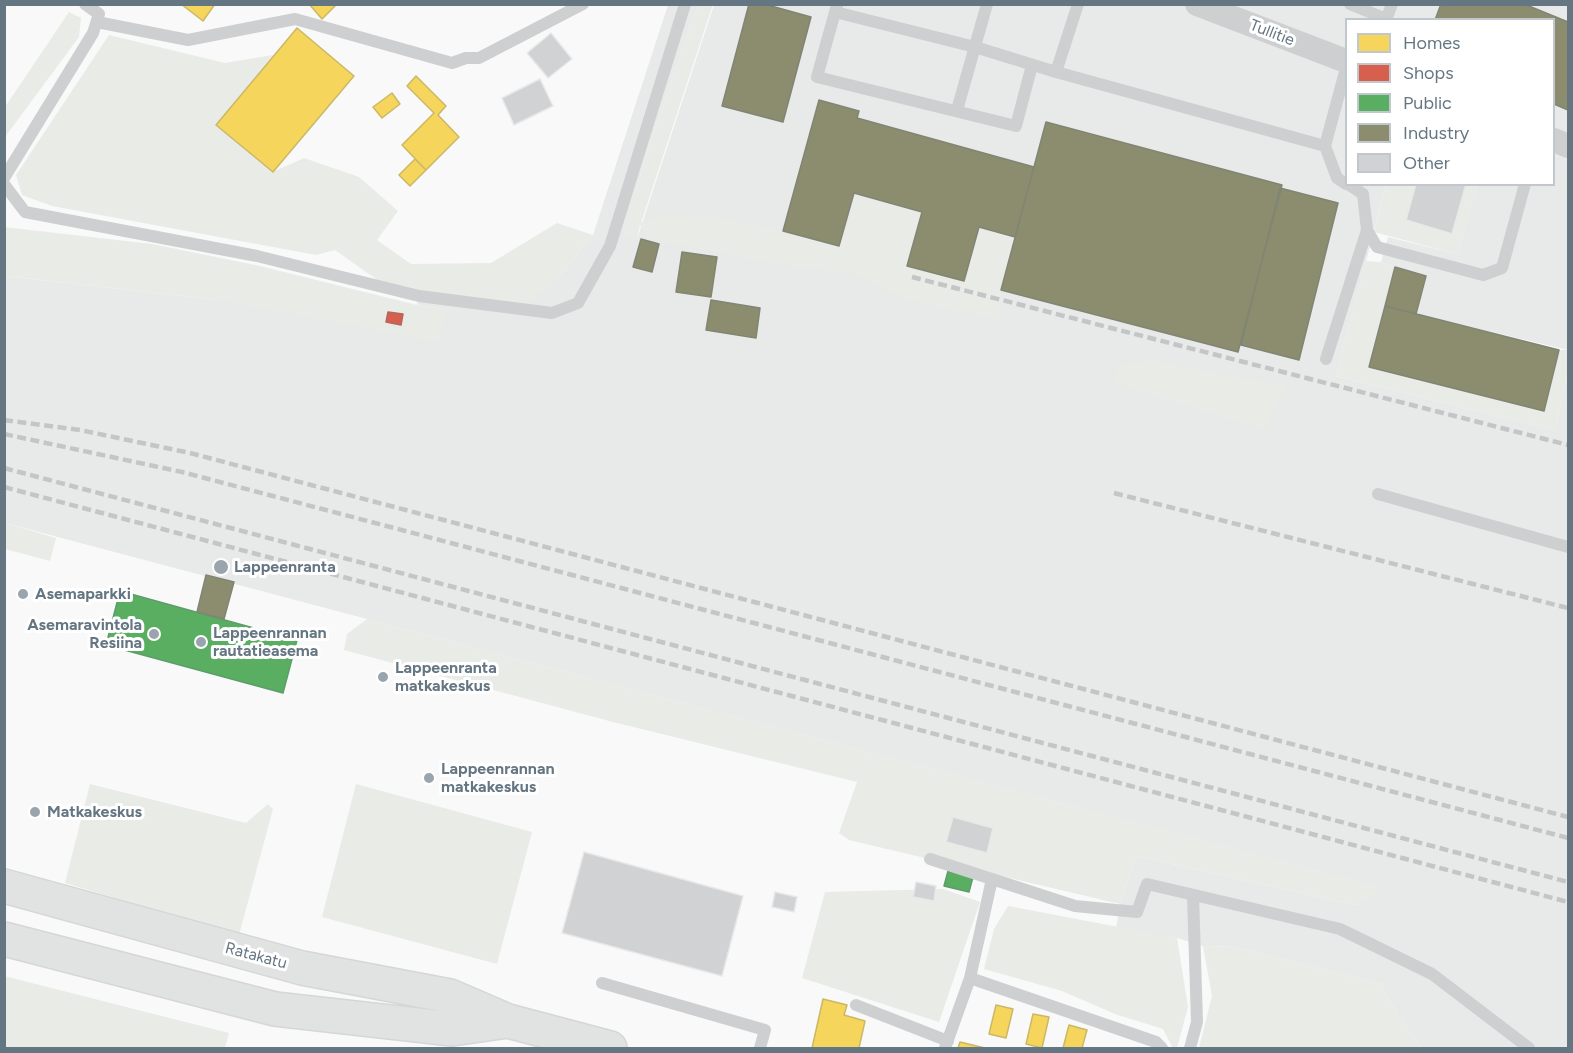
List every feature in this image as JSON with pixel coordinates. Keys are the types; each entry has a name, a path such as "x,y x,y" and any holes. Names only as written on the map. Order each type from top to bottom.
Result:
{"main road":[{"name":"Ratakatu","path":"4,886 292,966 450,996 508,1021 610,1048"},
{"name":"Ratakatu","path":"4,939 275,1009 452,1029 508,1021"}],"street":[{"name":"Tullitie","path":"1197,4 1345,60"},
{"path":"1555,140 1569,146"}],"lane":[{"path":"4,178 93,33 99,14 86,4"},
{"path":"97,22 188,40 295,18 452,63 466,58 479,58 583,4"},
{"path":"4,184 25,212 256,256 419,296 552,313 578,303 610,246 685,4"},
{"path":"957,110 987,4"},
{"path":"1056,72 1077,4"},
{"path":"1350,4 1384,18"},
{"path":"1386,18 1392,4"},
{"path":"1032,66 1016,126 817,77 835,7 975,47 1032,66 1325,146"},
{"path":"1345,75 1325,146 1337,178 1345,183"},
{"path":"1326,359 1367,230 1363,194 1350,186"},
{"path":"1367,230 1377,247 1483,274 1502,268 1524,186"},
{"path":"1378,494 1569,547"},
{"path":"930,859 1075,906 1137,912 1147,884 1340,929 1432,974 1529,1048"},
{"path":"856,1005 946,1045 970,978 992,879"},
{"path":"1190,1048 1197,1022 1193,895"},
{"path":"970,978 1156,1042 1162,1048"},
{"path":"602,983 765,1030 760,1048"}],"shaded area":[{"path":"713,4 641,223 657,216 697,215 748,223 838,246 854,193 922,212 907,265 963,281 979,227 1015,237 1001,290 1000,320 905,300 853,274 779,265 646,238 640,225 637,239 623,235 646,155 698,5"},
{"path":"668,5 698,5 646,155 624,234 637,239 714,5 1568,5 1568,350 1416,314 1395,267 1381,262 1388,237 1457,254 1477,186 1555,186 1555,18 1345,18 1345,186 1386,186 1336,376 1555,430 1568,371 1568,1048 1422,1048 1397,1014 1381,984 1234,947 1203,946 1177,938 1116,928 1120,904 1136,856 1355,905 1381,888 5,523 4,276 218,300 446,309 417,305 419,296 559,277 593,235"},
{"path":"69,12 81,18 79,37 5,137 5,103 7,104"},
{"path":"109,35 225,63 273,55 216,125 273,172 304,158 359,177 398,211 377,240 411,264 491,263 557,223 593,235 559,277 523,309 390,289 335,250 316,255 52,206 22,195 16,175"},
{"path":"1386,186 1477,186 1457,254 1374,232"},
{"path":"4,227 152,244 260,266 417,305 446,309 438,342 218,300 5,276"},
{"path":"1366,261 1381,262 1395,267 1369,367 1544,411 1559,350 1568,350 1568,371 1555,430 1336,376"},
{"path":"1150,360 1287,387 1264,430 1115,383 1119,366"},
{"path":"5,523 56,538 50,561 5,549"},
{"path":"367,619 1382,888 1355,905 1136,856 1120,904 849,840 839,833 857,782 613,722 344,650 347,634"},
{"path":"90,784 246,823 268,804 273,809 239,935 65,883"},
{"path":"356,784 532,832 497,964 322,917"},
{"path":"943,889 980,902 939,1022 802,978 825,892"},
{"path":"1008,906 1177,938 1188,1007 1177,1048 1173,1048 1163,1029 1115,1014 1062,991 984,969 994,929"},
{"path":"1203,946 1234,947 1381,984 1397,1014 1422,1048 1199,1048 1212,996"},
{"path":"4,976 229,1033 225,1048 5,1048"}],"building: Homes":[{"path":"181,4 215,4 203,21"},
{"path":"309,4 337,4 322,19"},
{"path":"297,28 354,76 273,172 216,125"},
{"path":"416,76 446,106 438,115 459,137 426,170 402,145 434,113 407,86"},
{"path":"392,93 400,104 382,118 373,107"},
{"path":"415,159 426,170 410,186 399,175"},
{"path":"823,999 847,1005 844,1015 865,1021 859,1048 812,1048"},
{"path":"996,1005 1013,1009 1006,1038 989,1034"},
{"path":"1033,1014 1049,1017 1042,1048 1026,1044"},
{"path":"1069,1025 1087,1030 1082,1048 1063,1048"},
{"path":"960,1042 985,1048 958,1048"}],"building: Shops":[{"path":"388,312 403,314 401,325 386,322"}],"building: Public":[{"name":"Lappeenrannan rautatieasema","path":"120,591 297,640 283,693 106,645"},
{"path":"948,871 973,877 969,892 944,886"}],"building: Industry":[{"path":"749,4 764,4 811,17 783,122 722,106"},
{"path":"1441,4 1524,4 1568,22 1568,110 1555,104 1555,18 1436,18"},
{"path":"819,100 859,111 857,118 1034,167 1015,237 979,227 964,281 907,266 922,212 854,193 839,246 783,231"},
{"path":"1046,122 1282,185 1238,352 1001,290"},
{"path":"1280,188 1338,203 1299,360 1241,345"},
{"path":"641,239 659,244 652,272 633,267"},
{"path":"682,252 717,257 711,297 676,292"},
{"path":"1395,267 1426,276 1416,314 1385,306"},
{"path":"711,300 760,308 756,338 706,330"},
{"path":"1385,306 1559,350 1544,411 1369,367"},
{"path":"206,575 234,582 224,619 197,612"}],"building: Other":[{"path":"551,33 572,59 548,78 527,53"},
{"path":"540,79 553,106 514,125 502,98"},
{"path":"1415,186 1465,186 1452,234 1406,220"},
{"path":"953,817 993,828 987,853 946,842"},
{"path":"584,852 743,896 722,976 562,933"},
{"path":"916,882 936,886 934,901 913,897"},
{"path":"775,892 797,897 794,912 772,907"}],"railway":[{"path":"912,277 1568,445"},
{"path":"4,420 80,430 190,453 1568,817"},
{"path":"4,434 182,472 1568,838"},
{"path":"4,468 1568,882"},
{"path":"4,487 1568,902"},
{"path":"1114,493 1568,608"}],"place":[{"name":"Lappeenranta","path":"221,567"},
{"name":"Asemaparkki","path":"23,594"},
{"name":"Asemaravintola Resiina","path":"154,634"},
{"name":"Lappeenrannan rautatieasema","path":"201,642"},
{"name":"Lappeenranta matkakeskus","path":"383,677"},
{"name":"Lappeenrannan matkakeskus","path":"429,778"},
{"name":"Matkakeskus","path":"35,812"}]}
